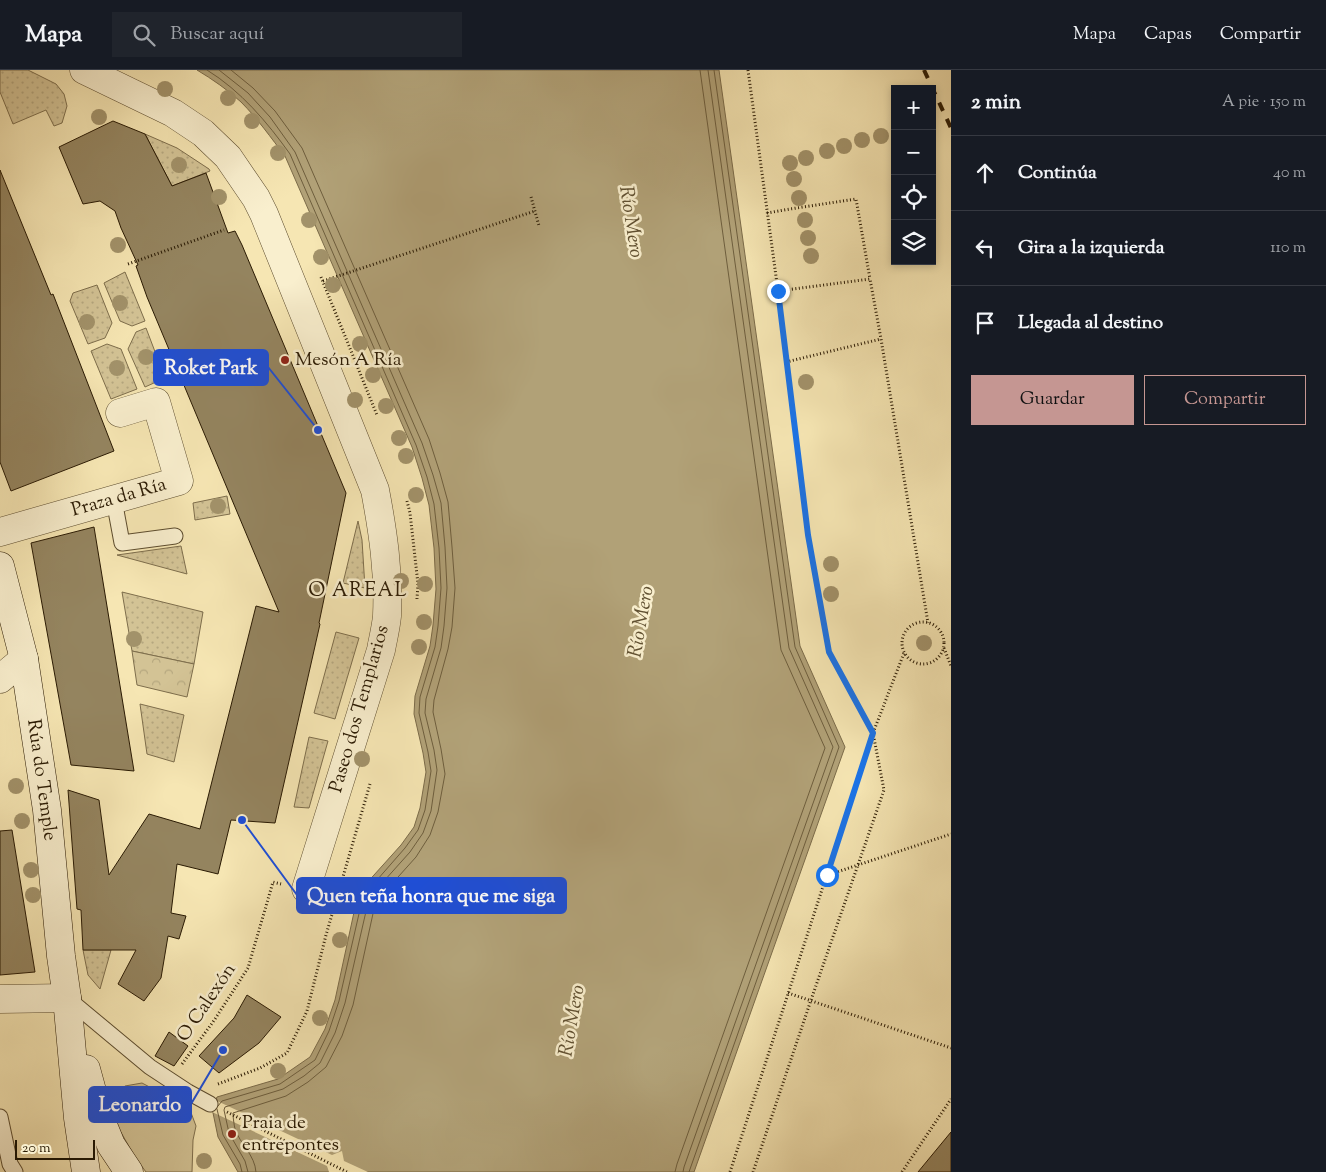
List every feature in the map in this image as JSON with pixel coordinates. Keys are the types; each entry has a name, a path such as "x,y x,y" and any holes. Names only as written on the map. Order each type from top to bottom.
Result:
{"street":[{"name":"Paseo dos Templarios","path":"84,70 173,113 202,133 228,156 256,198 264,214 375,490 384,533 387,579 386,618 382,642 306,889"},
{"name":"Praza da Ría","path":"0,532 179,482 156,402 120,413"},
{"name":"Rúa do Temple","path":"0,566 24,659 47,810 78,1118 86,1172"},
{"path":"0,679 24,659"},
{"name":"Rúa do Temple","path":"67,998 98,1113 111,1145 129,1172"},
{"path":"0,999 67,998"}],"lane":[{"path":"114,500 122,544 176,536"},
{"path":"67,998 150,1068 210,1104"},
{"path":"0,1117 10,1164 15,1172"}],"path":[{"path":"748,70 808,535 829,652 873,733 884,790 753,1172"},
{"path":"531,197 539,226"},
{"path":"767,213 856,199 928,623"},
{"path":"323,281 535,212"},
{"path":"128,264 224,230"},
{"path":"319,272 380,424"},
{"path":"778,291 870,279"},
{"path":"786,362 881,339"},
{"path":"405,495 410,513 418,584 416,603"},
{"path":"921,622 934,625 939,630 944,641 943,648 936,660 929,663 915,663 904,653 902,640 904,633 915,624 921,622"},
{"path":"943,648 951,666"},
{"path":"730,1172 873,733 904,653"},
{"path":"188,1092 228,1081 260,1068 287,1053 307,1011 326,935 372,777"},
{"path":"827,875 951,834"},
{"name":"O Calexón","path":"170,1081 213,1022 248,968 273,882 306,889"},
{"path":"788,993 951,1048"},
{"path":"902,1172 951,1099"},
{"path":"210,1104 347,1172"}],"green space":[{"path":"0,70 28,70 56,84 64,94 67,106 62,123 54,126 46,110 13,124 0,92"},
{"path":"145,134 177,148 210,171 172,186"},
{"path":"125,272 145,321 132,326 120,321 104,283"},
{"path":"97,285 112,323 105,338 88,344 70,301 73,293"},
{"path":"146,328 165,378 145,387 128,349 136,332"},
{"path":"107,344 121,349 137,389 111,399 91,351"},
{"path":"227,496 230,514 195,520 193,503"},
{"path":"358,521 362,540 365,588 343,583"},
{"path":"181,546 187,574 117,555"},
{"path":"122,592 203,612 194,664 132,651"},
{"path":"336,632 359,638 335,719 314,713"},
{"path":"132,651 194,664 187,697 137,685"},
{"path":"140,704 184,715 174,762 147,754"},
{"path":"309,737 328,741 309,808 294,807"},
{"path":"83,950 111,950 100,989 88,975"},
{"path":"142,1083 159,1092 171,1102 190,1110 196,1126 193,1140 192,1172 146,1172 135,1157 114,1120 112,1106 116,1094 125,1086"}],"water":[{"name":"Río Mero","path":"197,70 719,70 800,646 845,747 694,1172 238,1172 218,1137 212,1108 217,1097 278,1079 310,1057 325,1029 335,1000 356,903 365,885 401,845 414,827 420,808 426,772 414,714 415,696 430,646 436,589 429,505 412,447 285,156 241,102"}],"pier":[{"path":"213,1099 332,1155 342,1151 344,1161 368,1172 329,1172 327,1166 210,1111"}],"building":[{"path":"113,121 145,134 172,186 206,173 228,233 235,231 242,245 346,493 320,624 275,823 231,820 218,874 177,864 171,913 186,916 179,939 168,936 161,978 144,1001 118,984 136,950 83,950 81,910 77,909 68,790 99,800 109,875 149,814 200,829 256,606 279,612 147,297 136,266 138,265 115,211 100,201 83,204 59,147"},
{"path":"0,170 51,295 53,294 114,451 11,491 0,462"},
{"path":"94,527 134,771 71,765 31,543"},
{"path":"12,830 35,972 0,975 0,831"},
{"path":"247,995 281,1017 259,1043 219,1073 199,1056 234,1018"},
{"path":"169,1032 188,1046 174,1066 155,1056"},
{"path":"951,1132 951,1172 918,1172"}],"railway":[{"path":"924,70 951,128"}],"place":[{"name":"Mesón A Ría","path":"285,360"},
{"name":"Roket Park","path":"318,430"},
{"name":"Quen teña honra que me siga","path":"242,820"},
{"name":"Leonardo","path":"223,1050"},
{"name":"Praia de entrepontes","path":"232,1134"}],"district":[{"name":"O AREAL","path":"358,591"}],"route":[{"path":"778,291 808,535 829,652 873,733 827,875"}]}
